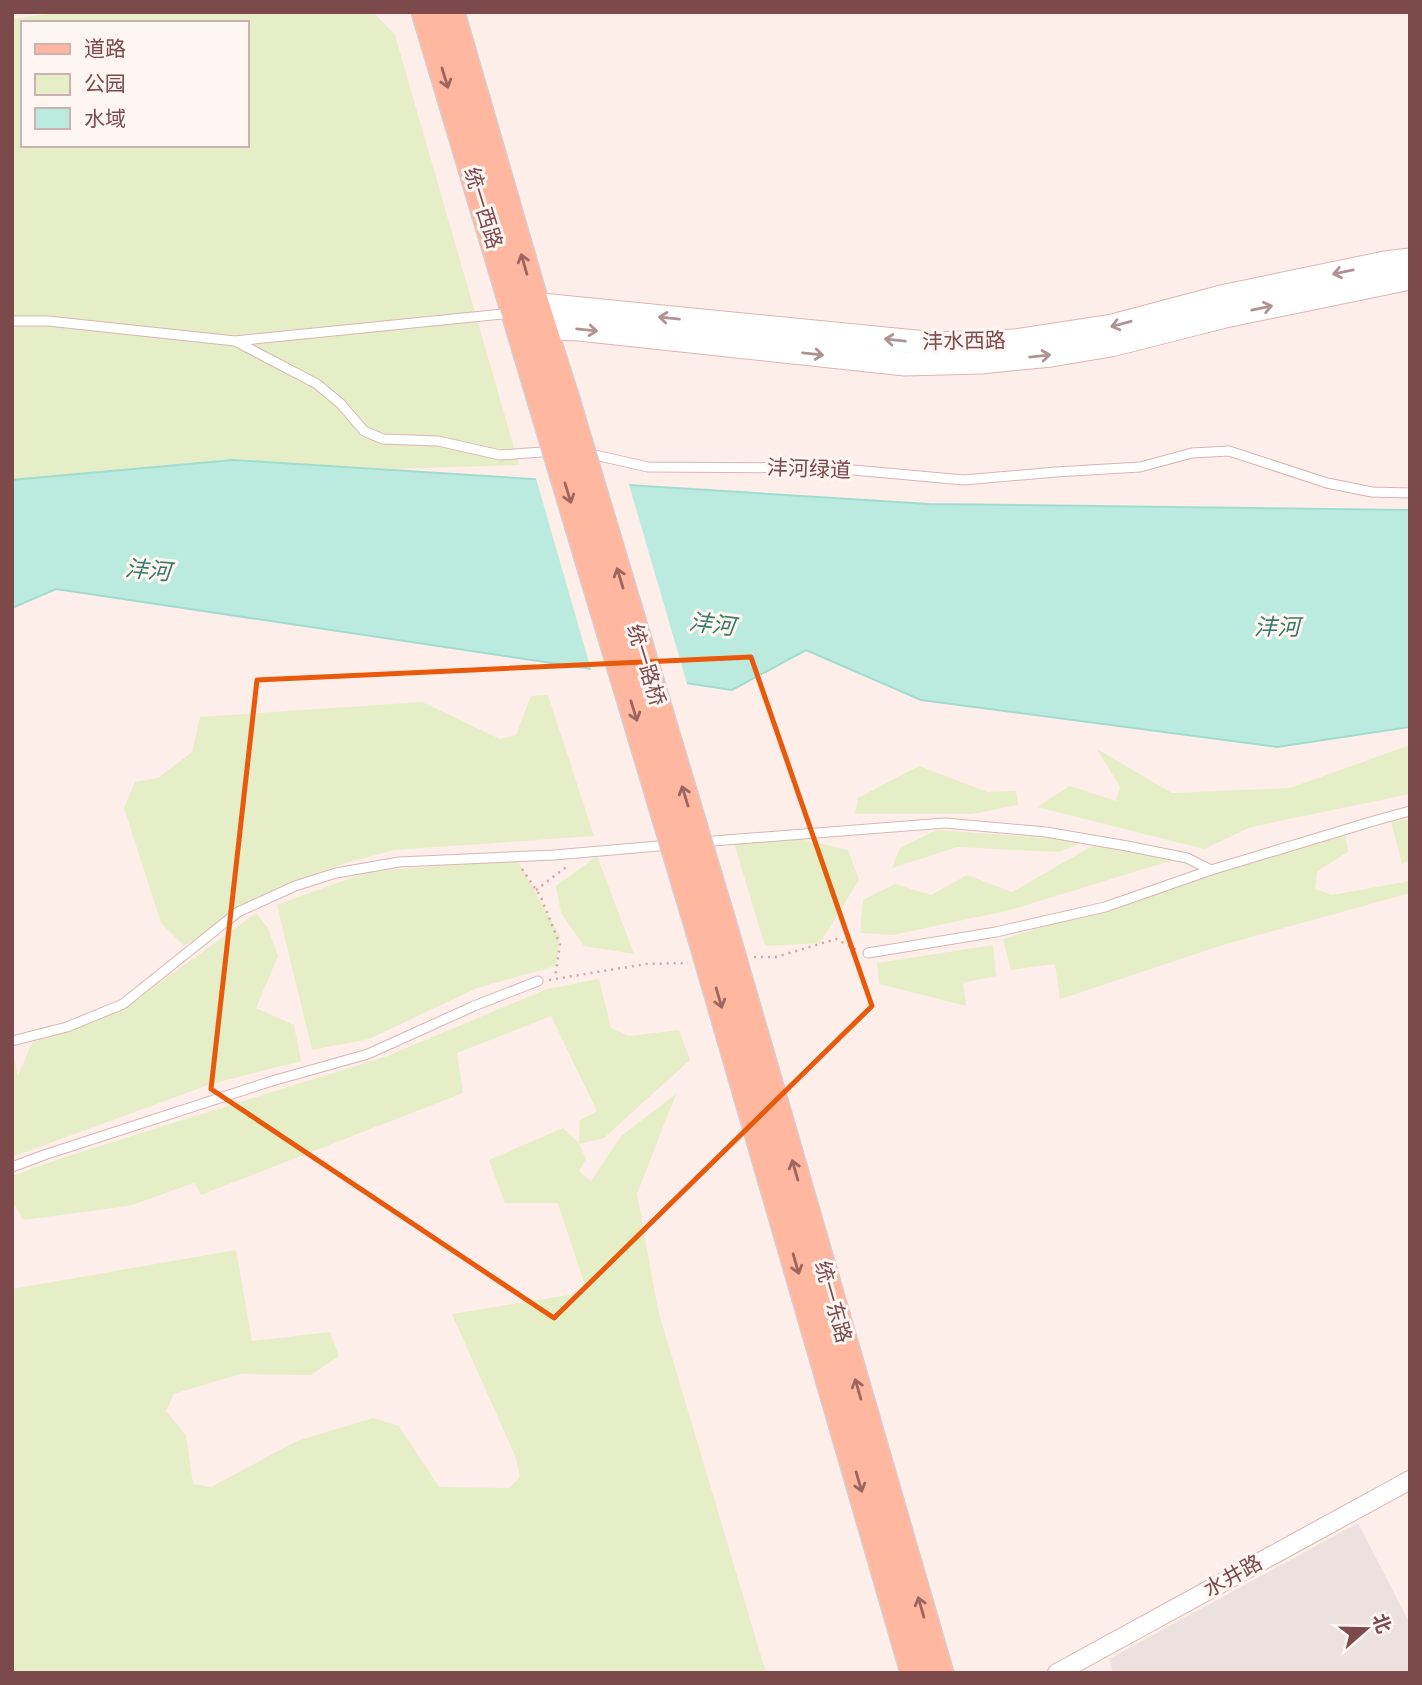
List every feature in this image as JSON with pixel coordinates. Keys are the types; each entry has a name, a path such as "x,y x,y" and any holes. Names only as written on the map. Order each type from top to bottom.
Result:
{"main road":[{"name":"统一西路","path":"425,12 554,402"},
{"name":"统一西路","path":"451,12 525,315"},
{"name":"统一路桥","path":"554,402 713,932"},
{"name":"统一东路","path":"713,932 914,1673"},
{"name":"统一东路","path":"721,960 940,1673"}],"street":[{"name":"沣水西路","path":"525,315 936,344 1002,341 1112,327 1221,297 1410,260"},
{"name":"沣水西路","path":"525,315 579,329 905,364 981,362 1051,355 1111,345 1225,316 1410,278"},
{"name":"水井路","path":"1057,1673 1410,1480"}],"lane":[{"path":"12,321 48,321 235,341 525,315"},
{"name":"沣河绿道","path":"235,341 317,384 341,404 364,431 383,439 438,441 500,455 571,450 648,467 831,468 964,480 1140,467 1192,453 1229,451 1327,483 1372,492 1410,493"},
{"path":"868,953 996,932 1105,907 1211,870 1410,811"},
{"path":"691,843 945,823 1046,832 1127,846 1187,858 1211,870"},
{"path":"12,1041 67,1027 123,1004 238,912 295,886 336,873 398,862 515,857 678,844"},
{"path":"12,1167 272,1081 368,1054 474,1006 538,981"}],"path":[{"path":"536,890 585,852"},
{"path":"515,857 541,897 560,945 555,979"},
{"path":"538,981 646,964 776,957 836,939 858,951 868,953"}],"highlighted area":[{"path":"751,657 872,1006 554,1318 211,1089 257,680"}],"shaded area":[{"path":"1358,1523 1410,1624 1410,1673 1113,1673 1109,1659"}],"green space":[{"path":"63,12 373,12 395,35 519,465 12,481 12,19"},
{"path":"548,695 594,836 394,850 346,863 279,887 184,946 161,923 124,808 135,782 158,778 192,752 200,717 422,702 500,739 516,735 531,696"},
{"path":"1410,745 1410,794 1251,827 1204,849 1037,807 1070,786 1116,801 1120,787 1097,749 1172,793 1290,788"},
{"path":"919,766 987,792 1016,791 1018,805 972,814 855,814 858,798"},
{"path":"1410,818 1410,860 1402,864 1391,822"},
{"path":"937,830 1087,841 1059,852 957,847 892,868 900,848"},
{"path":"1345,834 1348,852 1317,871 1315,889 1332,895 1410,881 1410,893 1219,946 1060,999 1055,964 1011,970 1003,939"},
{"path":"787,836 848,850 859,880 820,943 765,946 734,843"},
{"path":"1094,845 1173,860 1010,910 893,935 860,933 863,900 895,884 931,895 967,875 1012,892"},
{"path":"597,856 634,954 584,946 561,913 556,886"},
{"path":"517,859 560,936 556,966 477,988 369,1039 312,1050 277,905 367,872"},
{"path":"256,913 268,928 278,956 256,1008 294,1025 301,1061 211,1084 12,1157 12,1047 18,1076 32,1043 143,995"},
{"path":"993,945 996,976 963,983 966,1006 879,984 877,963"},
{"path":"599,979 611,1028 629,1036 679,1030 690,1060 604,1138 579,1144 586,1159 579,1171 591,1181 621,1136 676,1094 637,1194 658,1310 766,1673 12,1673 12,1289 236,1250 252,1341 330,1332 339,1356 311,1375 240,1374 174,1394 166,1411 186,1435 193,1484 211,1487 297,1441 373,1418 399,1426 439,1487 509,1488 520,1477 516,1458 452,1314 587,1292 558,1203 505,1203 489,1160 563,1128 579,1143 580,1120 597,1111 551,1016 457,1053 463,1093 201,1195 194,1183 129,1206 23,1220 15,1205 12,1205 12,1176 387,1056 547,989"}],"water":[{"name":"沣河","path":"233,460 929,504 1410,510 1410,727 1277,747 921,700 806,650 732,690 56,589 12,608 12,480"}],"pier":[{"path":"535,475 628,481 688,687 592,673"}]}
